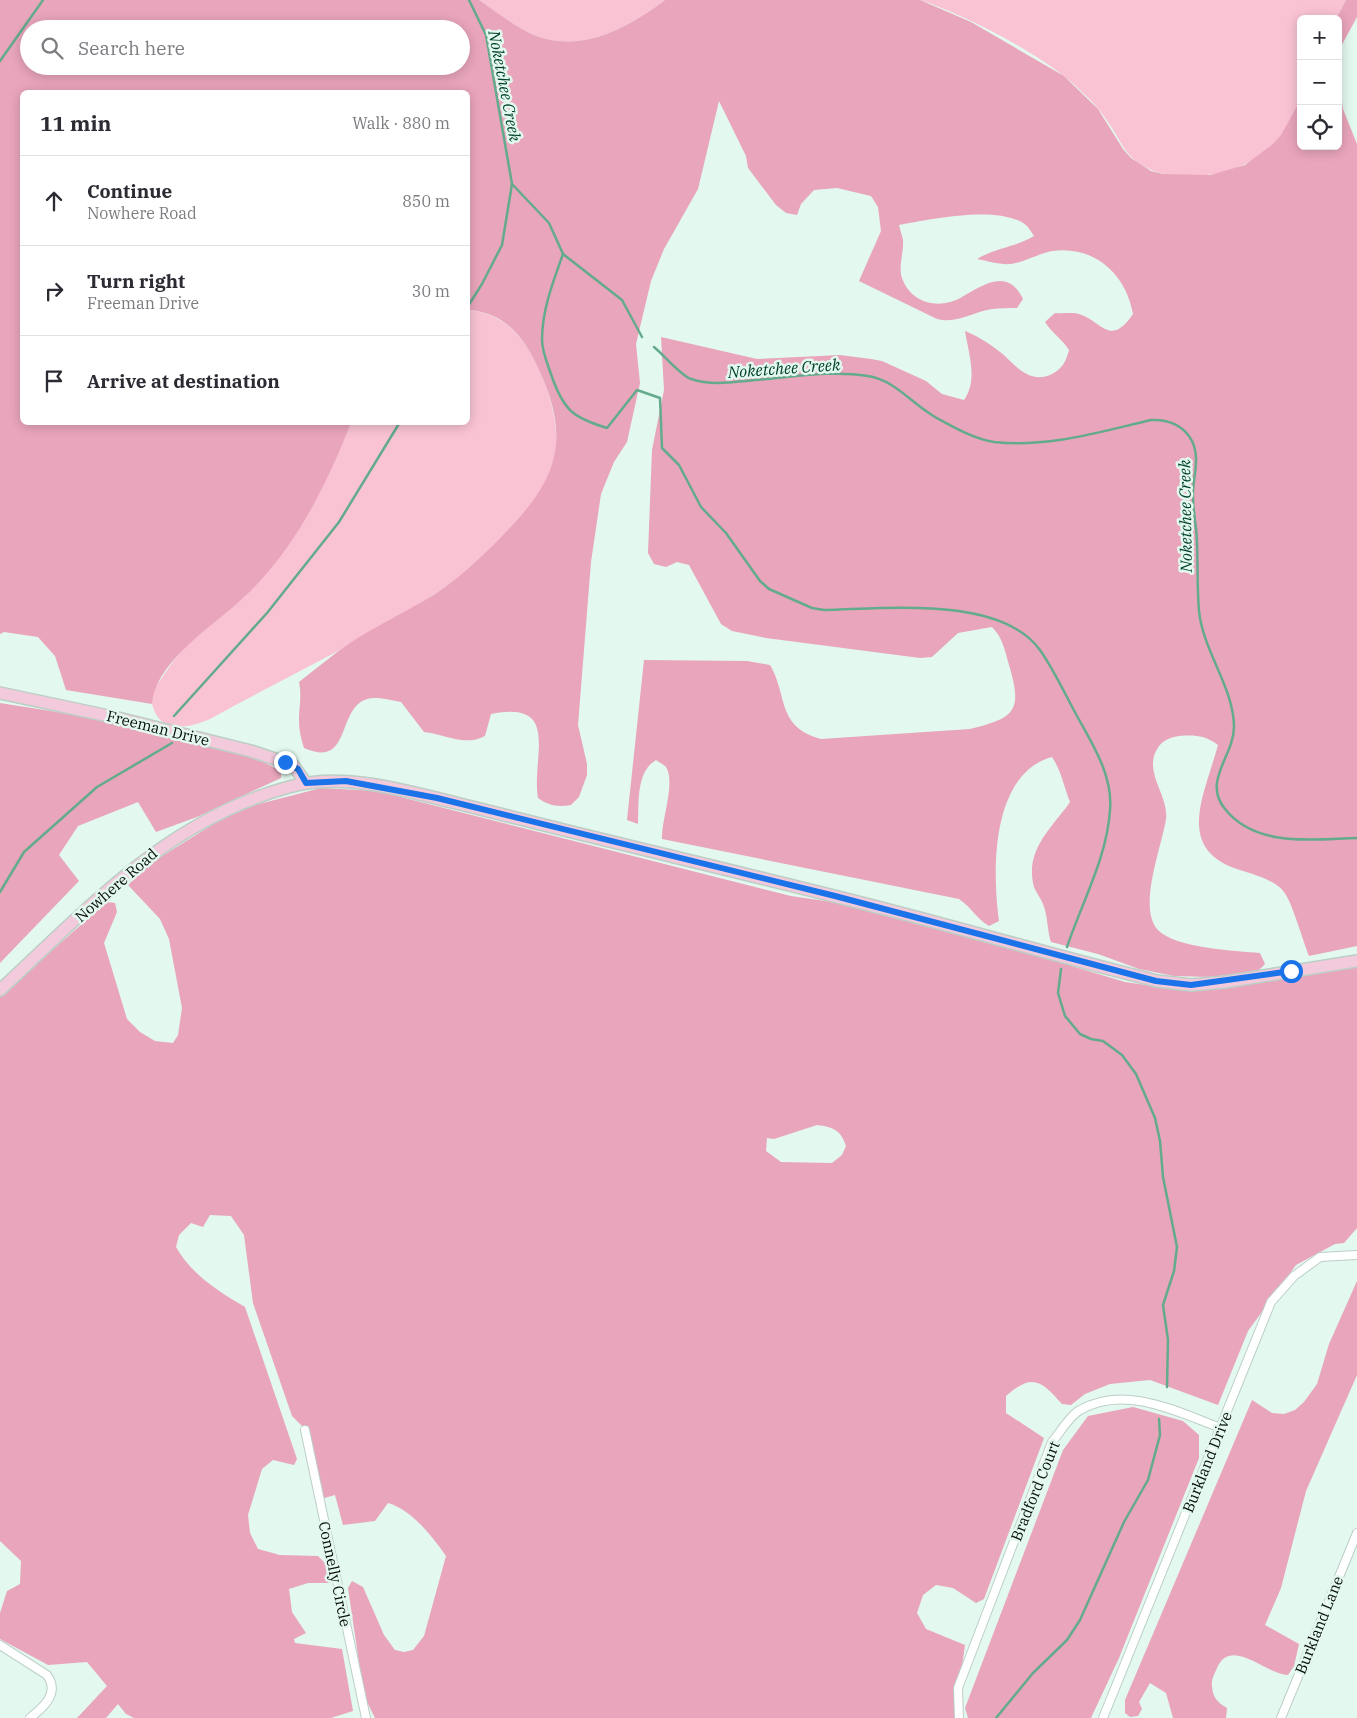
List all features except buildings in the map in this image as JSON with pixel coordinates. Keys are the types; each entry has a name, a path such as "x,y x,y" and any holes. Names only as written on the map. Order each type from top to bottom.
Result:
{"street":[{"name":"Freeman Drive","path":"0,693 118,718 252,751 293,765 306,783"},
{"name":"Nowhere Road","path":"0,990 120,880 162,845 209,818 258,797 306,783 346,781 437,798 853,900 1156,981 1191,985 1357,961"},
{"name":"Burkland Drive","path":"1103,1718 1271,1302 1294,1276 1320,1257 1357,1255"},
{"name":"Bradford Court","path":"959,1718 958,1688 1052,1442 1079,1410 1115,1399 1149,1402 1221,1428"},
{"name":"Connelly Circle","path":"305,1430 366,1718"},
{"name":"Burkland Lane","path":"1281,1718 1357,1533"},
{"path":"0,1645 47,1675 52,1682 52,1692 48,1701 30,1718"}],"shaded area":[{"path":"0,0 479,0 527,32 552,40 569,41 586,40 620,28 636,20 665,0 920,0 971,22 1064,76 1098,109 1123,149 1131,158 1151,171 1163,174 1210,175 1245,165 1273,144 1281,135 1297,106 1297,150 1342,150 1342,102 1343,109 1357,144 1357,946 1309,956 1284,892 1265,879 1221,862 1208,850 1201,836 1199,820 1201,802 1218,745 1199,736 1179,736 1165,740 1154,755 1154,773 1164,801 1166,819 1150,892 1152,920 1158,930 1166,936 1191,945 1260,953 1265,964 1257,972 1210,977 1174,976 1139,969 1098,954 1051,942 1045,909 1034,887 1032,874 1036,851 1048,831 1070,802 1052,757 1032,767 1017,783 1007,803 1000,826 997,851 996,876 999,921 989,926 959,899 662,839 669,792 669,774 666,767 656,760 645,772 642,780 638,824 627,820 644,660 747,661 770,665 776,676 785,709 790,718 797,727 807,734 821,739 970,729 997,721 1006,716 1012,710 1015,703 1013,681 1005,650 999,636 992,627 958,633 932,657 920,658 766,638 732,631 721,624 689,565 677,562 666,567 654,564 648,553 652,450 664,390 661,337 757,359 840,355 882,361 926,381 942,394 964,400 971,384 972,376 965,331 991,345 1026,374 1045,377 1056,372 1061,367 1069,350 1045,322 1055,313 1079,314 1112,331 1125,324 1133,314 1123,286 1115,275 1106,265 1081,253 1067,250 1052,251 1011,264 977,259 1034,236 1027,226 1016,219 1001,216 984,214 965,215 899,225 903,240 901,274 906,287 912,294 919,299 936,304 953,301 987,284 1003,281 1017,289 1023,299 1017,308 985,310 952,320 937,319 859,281 881,231 878,207 871,196 837,188 814,190 801,204 797,215 786,213 776,205 748,168 746,156 719,101 698,189 664,249 651,281 636,344 640,383 627,442 614,462 601,494 591,562 578,725 587,764 587,775 579,797 571,805 554,805 538,798 539,735 535,724 527,715 513,712 491,714 485,736 477,739 462,740 424,732 401,702 371,698 357,705 337,744 330,751 319,752 304,748 300,731 299,682 350,643 451,583 485,553 519,518 545,481 553,462 556,442 555,421 550,398 540,372 528,349 504,322 493,316 470,310 470,90 20,90 20,425 350,425 317,498 288,546 272,568 253,588 196,638 171,663 155,690 152,704 66,690 55,656 38,637 4,632 0,634"},
{"path":"479,0 665,0 636,20 620,28 586,40 569,41 552,40 527,32"},
{"path":"920,0 1346,0 1338,15 1297,15 1297,109 1283,134 1272,146 1244,165 1211,175 1193,176 1160,173 1142,165 1128,153 1099,109 1068,80 1029,52 983,27"},
{"path":"1346,0 1357,0 1357,17 1342,45 1342,15 1338,15"},
{"path":"470,310 482,312 505,323 523,341 530,352 542,376 553,410 556,433 555,457 544,486 533,503 493,546 466,572 423,602 332,654 210,719 187,726 171,726 164,723 158,718 151,699 156,686 188,644 246,595 268,569 297,530 331,468 350,425 470,425"},
{"path":"0,703 89,717 240,750 281,771 281,778 197,817 156,832 138,802 78,826 59,855 79,881 0,963"},
{"path":"321,788 377,791 791,896 832,902 995,943 1125,982 1188,991 1350,964 1357,965 1357,1228 1344,1243 1335,1244 1296,1265 1248,1331 1218,1405 1150,1380 1110,1384 1085,1394 1071,1405 1062,1404 1048,1389 1036,1382 1023,1384 1006,1396 1006,1413 1044,1438 984,1599 976,1603 953,1588 936,1585 923,1595 917,1613 926,1629 965,1645 955,1718 375,1718 364,1696 348,1588 352,1581 363,1587 384,1635 395,1650 404,1652 413,1650 424,1636 446,1556 421,1525 397,1506 388,1503 375,1521 343,1525 335,1495 321,1499 309,1433 292,1416 253,1303 244,1235 231,1216 210,1215 203,1227 191,1223 179,1235 176,1247 189,1266 206,1282 245,1307 297,1459 294,1465 273,1460 262,1469 248,1515 250,1533 258,1549 280,1555 318,1556 333,1571 329,1583 308,1583 289,1589 292,1612 306,1633 294,1639 295,1643 342,1649 353,1711 331,1718 134,1718 126,1714 118,1704 106,1718 77,1718 107,1686 87,1662 48,1665 0,1639 0,1613 7,1591 20,1584 21,1561 0,1541 0,996 107,902 115,903 117,912 104,943 127,1019 140,1032 155,1041 173,1043 178,1035 182,1008 169,939 160,919 128,885 151,863 236,810","holes":["817,1125 836,1130 842,1136 846,1146 842,1155 832,1163 781,1162 766,1151 767,1138 774,1139"]},
{"path":"1357,1281 1357,1375 1306,1491 1281,1588 1265,1625 1299,1644 1294,1666 1288,1675 1240,1656 1231,1655 1223,1659 1217,1668 1212,1684 1215,1697 1227,1708 1226,1718 1173,1718 1166,1693 1150,1683 1139,1702 1142,1709 1138,1716 1130,1717 1125,1713 1125,1700 1252,1400 1272,1413 1284,1414 1295,1410 1304,1402 1317,1384 1329,1344"},
{"path":"1133,1407 1183,1421 1199,1435 1199,1458 1119,1658 1091,1718 968,1718 965,1708 1063,1450 1088,1416"}],"waterway":[{"path":"29,20 43,0"},
{"name":"Noketchee Creek","path":"469,0 486,35 512,184 549,223 563,254 622,300 642,337"},
{"path":"0,61 20,33"},
{"path":"470,303 502,245 512,184"},
{"path":"563,254 546,307 542,329 543,349 556,389 561,398 572,412 578,416 586,421 607,428 637,390 660,398 662,448 679,465 701,507 726,533 760,581 769,589 812,608 824,610 908,608 940,609 970,613 998,620 1022,632 1040,650 1055,674 1101,761 1110,797 1108,828 1099,863 1067,947"},
{"name":"Noketchee Creek","path":"654,347 687,377 699,381 715,383 826,374 854,374 878,378 895,387 927,412 956,429 994,442 1034,443 1054,441 1151,420 1169,422 1180,427 1189,435 1196,455 1193,503 1197,537 1199,611 1206,641 1224,684 1233,712 1233,738 1218,778 1219,799 1225,809 1238,821 1253,830 1269,836 1304,840 1357,838"},
{"path":"174,716 267,613 339,522 398,425"},
{"path":"0,892 24,852 97,787 172,743"},
{"path":"1061,969 1058,993 1065,1016 1080,1034 1091,1039 1103,1041 1122,1055 1136,1074 1155,1118 1160,1141 1163,1177 1177,1247 1174,1271 1163,1305 1168,1340 1167,1387"},
{"path":"996,1718 1033,1673 1067,1640 1080,1620 1124,1522 1148,1480 1160,1435 1159,1419"}],"route":[{"path":"285,762 298,769 306,783 328,780 364,783 437,798 835,896 1156,981 1191,985 1225,982 1291,971"}]}
